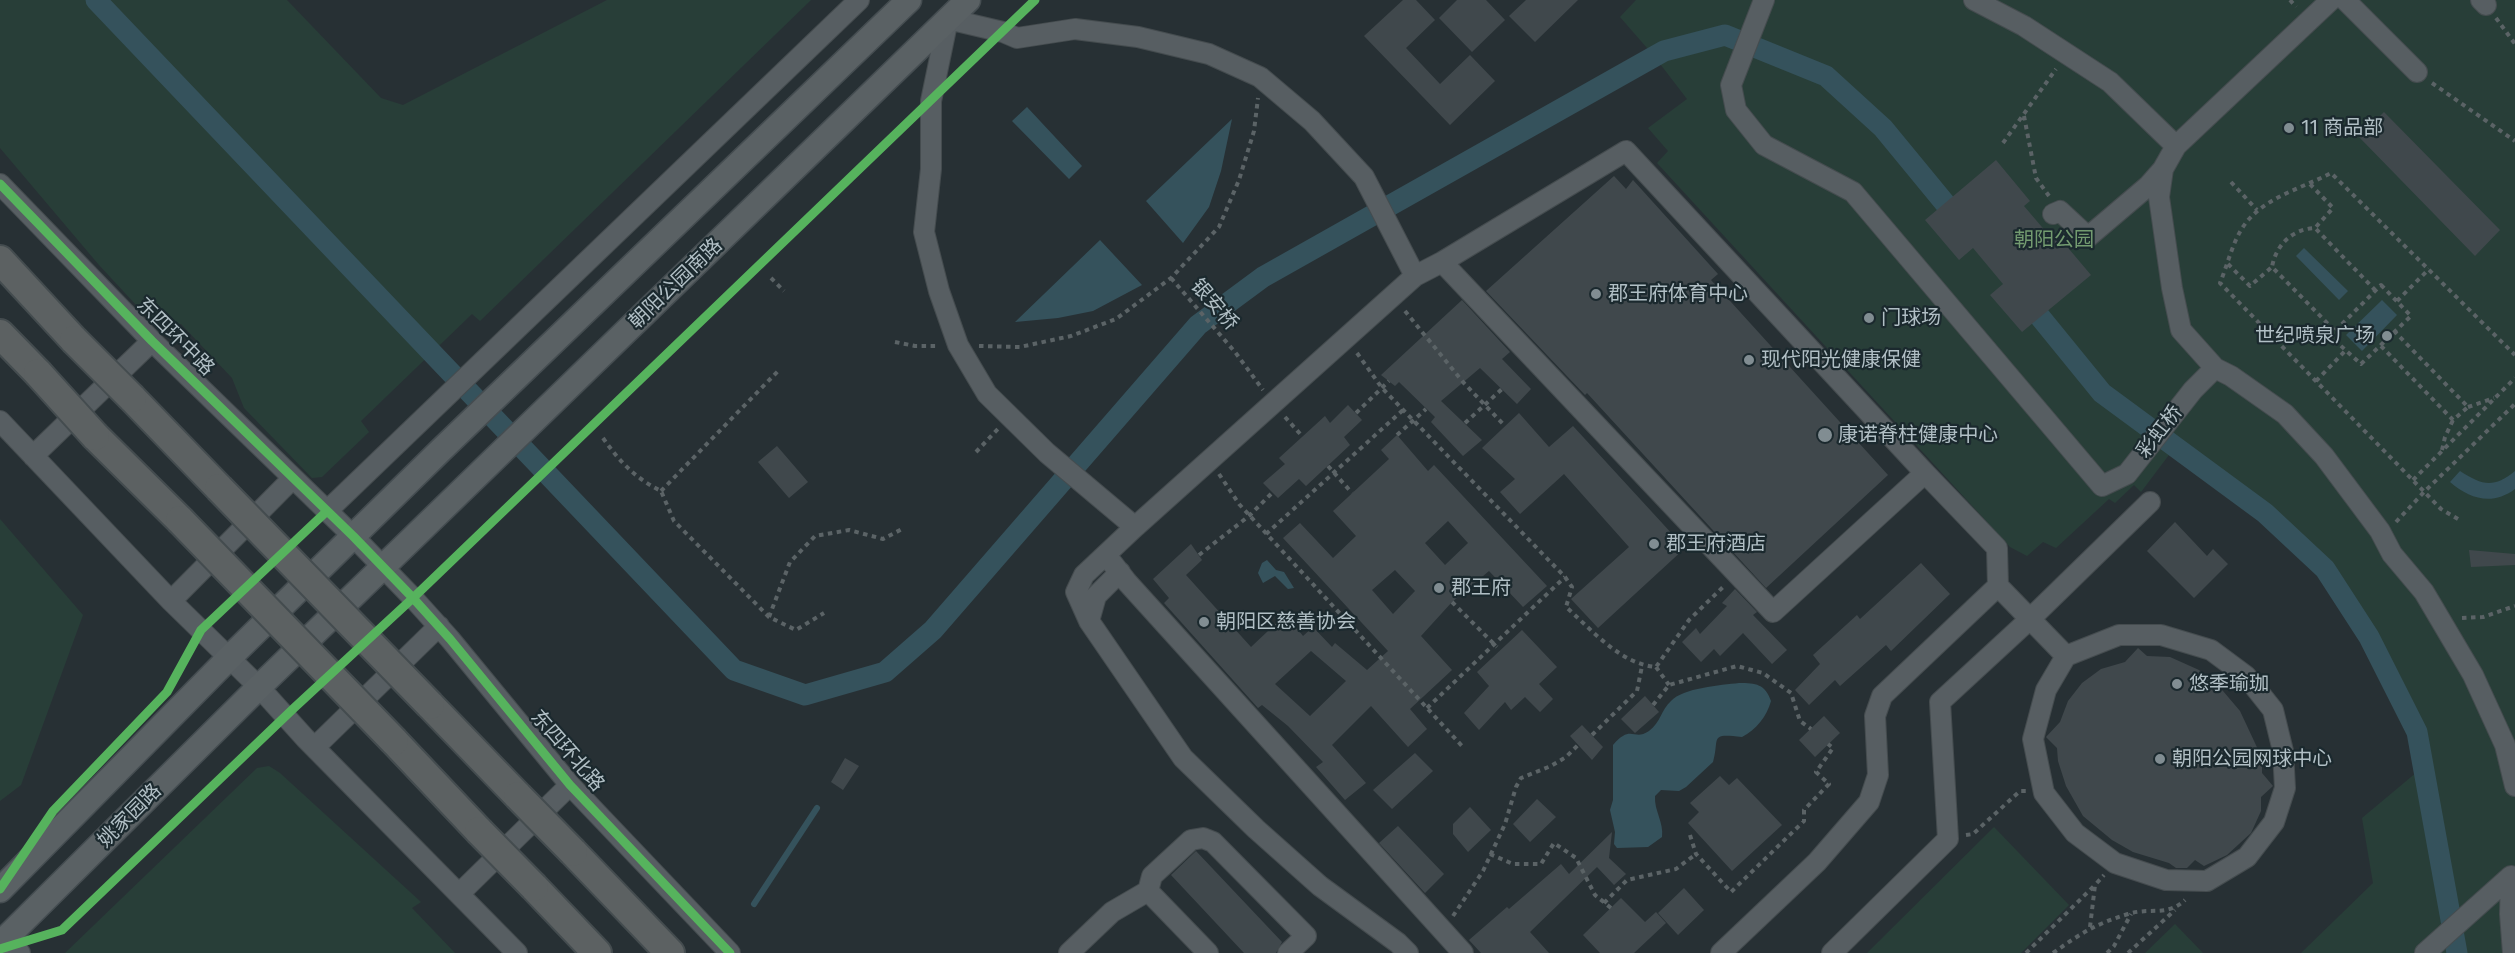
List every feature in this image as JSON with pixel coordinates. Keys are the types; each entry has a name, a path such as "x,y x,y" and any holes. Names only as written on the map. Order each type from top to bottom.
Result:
{"highway":[{"path":"0,260 670,953"},
{"path":"0,334 95,436 180,520 597,953"}],"main road":[{"path":"353,536 909,0"},
{"name":"朝阳公园南路","path":"383,567 968,0"},
{"name":"姚家园路","path":"0,890 353,536"},
{"name":"姚家园路","path":"9,945 259,687 383,567"}],"street":[{"path":"327,511 859,0"},
{"path":"1974,0 2024,26 2110,82 2176,146"},
{"path":"2057,212 2088,237 2148,186 2163,169 2176,146 2331,0"},
{"path":"2345,0 2417,72"},
{"name":"彩虹桥","path":"1763,1 1731,85 1736,110 1764,144 1853,192 2102,486 2127,474 2193,390 2215,368"},
{"path":"1135,526 1047,453 987,394 958,345 939,291 924,232 931,169 931,101 948,19 1002,32 1017,38 1075,28 1138,37 1209,54 1260,77 1312,121 1364,177 1415,276"},
{"path":"1408,953 1398,943 1320,886 1256,829 1183,758 1089,621 1076,592 1084,575 1135,526 1415,276 1626,151 1997,548 1998,586 2066,656"},
{"path":"2163,169 2159,197 2172,288 2181,330 2215,368 2231,376 2284,414 2324,456 2380,531 2392,554 2424,592 2473,675 2505,745 2515,786"},
{"name":"东四环中路","path":"0,184 152,341 353,536"},
{"path":"1442,262 1773,612 1925,473"},
{"path":"33,456 152,341"},
{"path":"0,421 171,601 259,687 517,953"},
{"path":"171,601 292,479"},
{"path":"1832,953 1948,839 1940,702 2030,619 2150,502"},
{"name":"东四环北路","path":"353,536 438,626 570,785 730,953"},
{"path":"1106,555 1462,953"},
{"path":"1089,621 1096,596 1120,572"},
{"path":"1721,953 1817,862 1869,802 1878,775 1875,716 1882,696 1998,586"},
{"path":"315,747 438,626"},
{"path":"2119,635 2161,635 2211,650 2246,676 2272,710 2283,751 2285,788 2274,822 2247,857 2206,881 2166,880 2115,863 2074,833 2044,793 2033,739 2046,690 2066,656 2119,635"},
{"path":"459,894 570,785"},
{"path":"1069,953 1112,912 1148,891 1152,876 1191,840 1203,837 1214,842 1306,936 1288,953"},
{"path":"2426,953 2514,869"},
{"path":"2513,953 2510,914 2514,869"},
{"path":"1148,891 1208,953"}],"path":[{"path":"2484,3 2515,44"},
{"path":"2002,143 2067,54"},
{"path":"2417,72 2515,141"},
{"path":"895,342 915,346 1020,347 1071,336 1116,319 1171,278 1219,226 1239,180 1254,131 1260,77"},
{"path":"2024,115 2036,178 2057,212"},
{"path":"2458,519 2441,509 2220,283 2241,230 2257,210 2331,173 2515,355"},
{"path":"2231,182 2257,210"},
{"path":"2228,264 2250,286 2272,267 2275,253 2285,240 2302,229 2315,228 2333,208 2310,184"},
{"path":"2315,228 2375,290"},
{"path":"2272,267 2334,330"},
{"path":"2397,301 2429,269"},
{"path":"771,278 784,291"},
{"path":"2381,285 2397,301 2411,316 2361,364 2330,336 2381,285"},
{"path":"1393,296 1463,382 1505,426"},
{"path":"2396,332 2468,406"},
{"path":"1347,337 1382,388 1565,577 1572,587 1566,607 1612,648 1642,666 1656,667"},
{"path":"2381,346 2453,420"},
{"path":"2316,381 2346,350"},
{"path":"661,490 780,369"},
{"path":"2413,480 2515,378"},
{"path":"1356,413 1389,381"},
{"path":"1465,423 1502,389"},
{"path":"2442,450 2453,420 2468,406 2495,398"},
{"path":"2380,531 2394,525 2424,492 2515,404"},
{"path":"1396,435 1426,409"},
{"path":"1266,534 1403,410"},
{"path":"976,452 1010,417"},
{"path":"603,438 617,457 642,481 661,490 674,522 769,617 796,630 824,613"},
{"path":"1210,460 1249,516 1462,746"},
{"path":"1328,466 1352,493"},
{"path":"1199,555 1249,516 1272,493"},
{"path":"769,617 790,562 815,536 849,530 883,539 904,528"},
{"path":"1427,708 1565,577"},
{"path":"1656,667 1689,620 1725,586"},
{"path":"1452,602 1495,645"},
{"path":"2440,619 2483,617 2515,606"},
{"path":"1592,735 1637,691 1642,666"},
{"path":"1653,705 1669,685 1737,666 1763,674 1791,693 1800,721 1811,729"},
{"path":"1656,667 1669,685"},
{"path":"1690,836 1696,854 1731,892 1804,821 1804,810 1829,784 1815,772 1833,748 1828,744"},
{"path":"1443,931 1472,890 1506,824 1516,787 1521,778 1551,766 1578,745"},
{"path":"1948,839 1973,834 2020,791 2044,793"},
{"path":"1490,854 1513,864 1541,864 1554,843 1576,858 1595,895 1611,908"},
{"path":"1604,903 1627,880 1677,869 1696,854"},
{"path":"2026,953 2115,863"},
{"path":"1677,869 1680,874"},
{"path":"2128,953 2206,881"},
{"path":"2090,927 2095,885"},
{"path":"2053,953 2090,927 2131,913 2176,909"},
{"path":"2107,953 2114,945 2131,913"}],"green space":[{"path":"0,0 287,0 381,98 403,105 607,0 811,0 480,321 472,314 361,421 369,432 322,477 312,478 244,408 232,378 181,324 166,329 149,319 99,265 0,148"},
{"name":"朝阳公园","path":"1636,0 2515,0 2515,953 2301,953 2373,883 2362,818 2423,767 2417,732 2369,637 2325,569 2265,513 2175,447 2141,492 2134,485 2115,503 2109,499 2056,548 2043,542 2027,556 2010,547 1657,163 1668,151 1648,128 1687,99 1620,17"},
{"path":"0,519 83,615 21,785 0,801"},
{"path":"269,766 280,773 421,902 412,908 455,953 65,953 257,768"},
{"path":"1994,827 2069,905 2021,953 1867,953"},
{"path":"2175,924 2203,953 2145,953"}],"water":[{"path":"1027,107 1082,166 1069,179 1012,121"},
{"path":"1232,119 1221,171 1209,207 1183,243 1146,201"},
{"path":"1100,240 1142,285 1093,311 1058,318 1015,322"},
{"path":"2304,248 2348,291 2339,300 2296,256"},
{"path":"2382,300 2397,315 2362,351 2346,335"},
{"path":"2460,471 2481,482 2494,483 2515,471 2515,489 2490,499 2473,496 2450,482"},
{"path":"1267,560 1276,570 1284,572 1294,588 1288,589 1275,576 1263,583 1258,573 1262,563"},
{"path":"1739,683 1759,686 1769,695 1771,701 1760,722 1742,737 1724,736 1717,739 1713,762 1686,787 1679,791 1661,790 1655,796 1662,826 1662,837 1648,847 1617,848 1614,844 1615,832 1610,810 1613,800 1613,745 1624,735 1639,735 1649,731 1668,705 1684,693"}],"building":[{"path":"1403,0 1416,0 1435,20 1406,48 1440,84 1470,55 1495,81 1450,125 1364,36"},
{"path":"1457,0 1486,0 1505,20 1472,52 1439,18"},
{"path":"1526,0 1578,0 1535,42 1509,16"},
{"path":"2384,112 2500,230 2475,256 2359,137"},
{"path":"1996,160 2030,201 2024,206 2053,240 2058,236 2091,275 2022,332 1990,295 2003,284 1973,248 1959,260 1925,220"},
{"path":"1614,176 1626,189 1633,180 1718,274 1711,280 1888,475 1766,588 1587,393 1585,395 1486,291"},
{"path":"1462,300 1510,352 1502,359 1531,389 1517,404 1480,368 1441,401 1482,440 1463,456 1431,422 1435,417 1399,382 1395,386 1381,375"},
{"path":"1348,405 1362,420 1344,437 1350,445 1306,486 1299,479 1278,498 1263,483 1285,464 1279,458 1325,416 1330,423"},
{"path":"1519,413 1549,447 1573,426 1685,548 1598,628 1571,599 1629,547 1564,474 1520,514 1500,492 1515,479 1482,448"},
{"path":"1397,435 1428,471 1434,465 1547,586 1523,607 1489,571 1452,602 1421,636 1452,670 1410,709 1427,729 1408,747 1371,706 1332,745 1366,783 1345,800 1316,767 1323,762 1288,726 1262,705 1258,708 1164,603 1169,598 1153,579 1191,544 1202,560 1186,575 1251,647 1286,614 1303,636 1313,627 1332,647 1335,643 1367,670 1388,651 1283,538 1300,523 1333,558 1356,536 1333,511 1389,459 1381,450","holes":["1448,521 1468,543 1445,565 1425,543","1395,570 1415,591 1393,614 1372,590","1311,651 1346,681 1310,716 1275,684"]},
{"path":"777,446 808,482 789,498 758,462"},
{"path":"2175,522 2207,556 2213,549 2228,564 2194,598 2147,551"},
{"path":"2469,550 2515,554 2515,565 2471,567"},
{"path":"1921,563 1950,594 1891,651 1886,645 1840,686 1835,680 1809,705 1795,690 1820,664 1813,655 1857,615 1860,619"},
{"path":"1735,589 1757,612 1753,615 1787,650 1772,664 1743,633 1720,656 1714,649 1701,662 1682,642 1696,628 1700,634 1727,606 1722,603"},
{"path":"1522,630 1557,667 1539,684 1553,699 1540,712 1525,697 1511,710 1505,702 1479,730 1464,713 1489,686 1477,672"},
{"name":"朝阳公园网球中心","path":"2138,648 2147,656 2170,657 2199,670 2223,691 2240,711 2262,758 2262,773 2273,786 2261,797 2261,811 2251,833 2227,855 2204,866 2195,860 2187,868 2176,868 2169,863 2133,852 2112,840 2083,816 2066,786 2058,761 2057,748 2046,737 2060,722 2068,701 2082,683 2101,669 2125,662"},
{"path":"1645,696 1659,712 1635,733 1621,719"},
{"path":"1824,716 1840,733 1815,757 1799,740"},
{"path":"1582,725 1603,747 1592,760 1570,736"},
{"path":"1415,753 1433,771 1392,809 1373,790"},
{"path":"845,758 859,766 843,790 831,782"},
{"path":"1720,776 1729,785 1737,778 1782,825 1732,871 1688,823 1699,812 1690,803"},
{"path":"1537,799 1556,817 1530,842 1513,824"},
{"path":"1470,807 1491,830 1468,852 1453,834 1453,824"},
{"path":"1398,826 1444,874 1425,893 1379,843"},
{"path":"1612,832 1609,858 1626,874 1614,885 1597,867 1530,932 1549,953 1481,953 1469,940 1561,864 1569,874"},
{"path":"1196,851 1282,942 1276,953 1244,953 1171,875"},
{"path":"1684,888 1704,910 1678,935 1658,913"},
{"path":"1621,898 1645,922 1656,912 1666,923 1634,953 1600,953 1583,935"}],"waterway":[{"path":"96,0 734,670 805,695 885,672 933,630 1198,325 1263,277 1664,51 1725,35 1826,76 1883,128 1962,224"},
{"path":"2023,296 2102,393 2265,513 2325,569 2369,637 2417,732 2457,953"},
{"path":"754,904 817,808"}],"cycle path":[{"path":"0,949 62,930 294,708 413,598 1035,0"},
{"path":"0,184 152,341 353,536 413,598 450,639 570,785 730,953"},
{"path":"0,889 53,811 167,692 201,630 327,511"}],"place":[{"name":"11 商品部","path":"2289,128"},
{"name":"郡王府体育中心","path":"1596,294"},
{"name":"门球场","path":"1869,318"},
{"name":"世纪喷泉广场","path":"2387,336"},
{"name":"现代阳光健康保健","path":"1749,360"},
{"name":"康诺脊柱健康中心","path":"1825,435"},
{"name":"郡王府酒店","path":"1654,544"},
{"name":"郡王府","path":"1439,588"},
{"name":"朝阳区慈善协会","path":"1204,622"},
{"name":"悠季瑜珈","path":"2177,684"},
{"name":"朝阳公园网球中心","path":"2160,759"}]}
